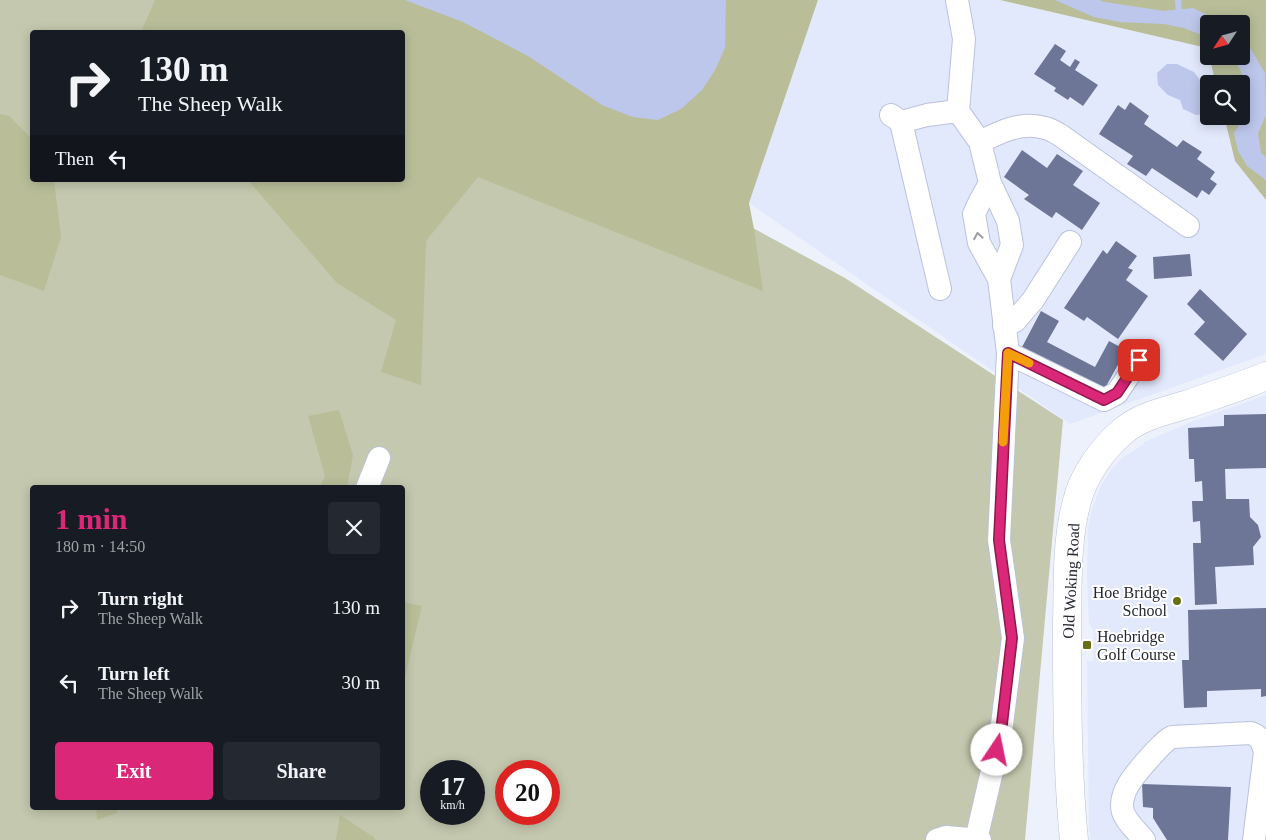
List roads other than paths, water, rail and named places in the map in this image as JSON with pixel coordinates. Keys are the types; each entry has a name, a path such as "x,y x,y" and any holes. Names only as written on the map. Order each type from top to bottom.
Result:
{"main road":[{"name":"Old Woking Road","path":"1074,840 1067,689 1068,569 1071,532 1077,500 1084,481 1109,444 1122,431 1139,420 1237,388 1266,376"}],"lane":[{"path":"958,0 964,39 958,111 980,142 990,183 1008,221 1012,245 999,279"},
{"path":"940,289 896,118 958,111"},
{"path":"980,142 1005,130 1026,125 1045,128 1060,134 1188,226"},
{"path":"976,840 1001,732 1012,638 999,540 1008,353 999,279 979,243 974,214 990,183"},
{"path":"1004,326 1015,321 1033,300 1070,242"},
{"path":"1008,353 1104,400 1117,393 1139,360"},
{"path":"367,485 379,458"},
{"path":"1144,840 1124,814 1122,809 1123,802 1132,778 1164,742 1172,737 1251,733 1262,741 1265,752 1254,840"},
{"path":"937,840 946,837 980,840"}],"water":[{"path":"405,0 726,0 725,48 715,70 702,90 681,109 658,120 633,117 602,105 528,56 463,22"},
{"path":"1055,0 1099,0 1164,11 1193,8 1207,15 1200,15 1200,34 1184,28 1164,24 1120,22 1094,17"},
{"path":"1250,48 1265,73 1266,115 1258,133 1261,153 1266,157 1266,180 1247,166 1238,151 1234,133 1238,125 1250,125 1250,75 1242,75 1238,65 1250,65"},
{"path":"1167,64 1177,64 1194,72 1200,80 1200,114 1196,115 1183,109 1180,100 1168,95 1158,85 1157,73"}],"waterway":[{"path":"1178,0 1179,16"}],"place":[{"name":"Hoe Bridge School","path":"1177,601"},
{"name":"Hoebridge Golf Course","path":"1087,645"}]}
